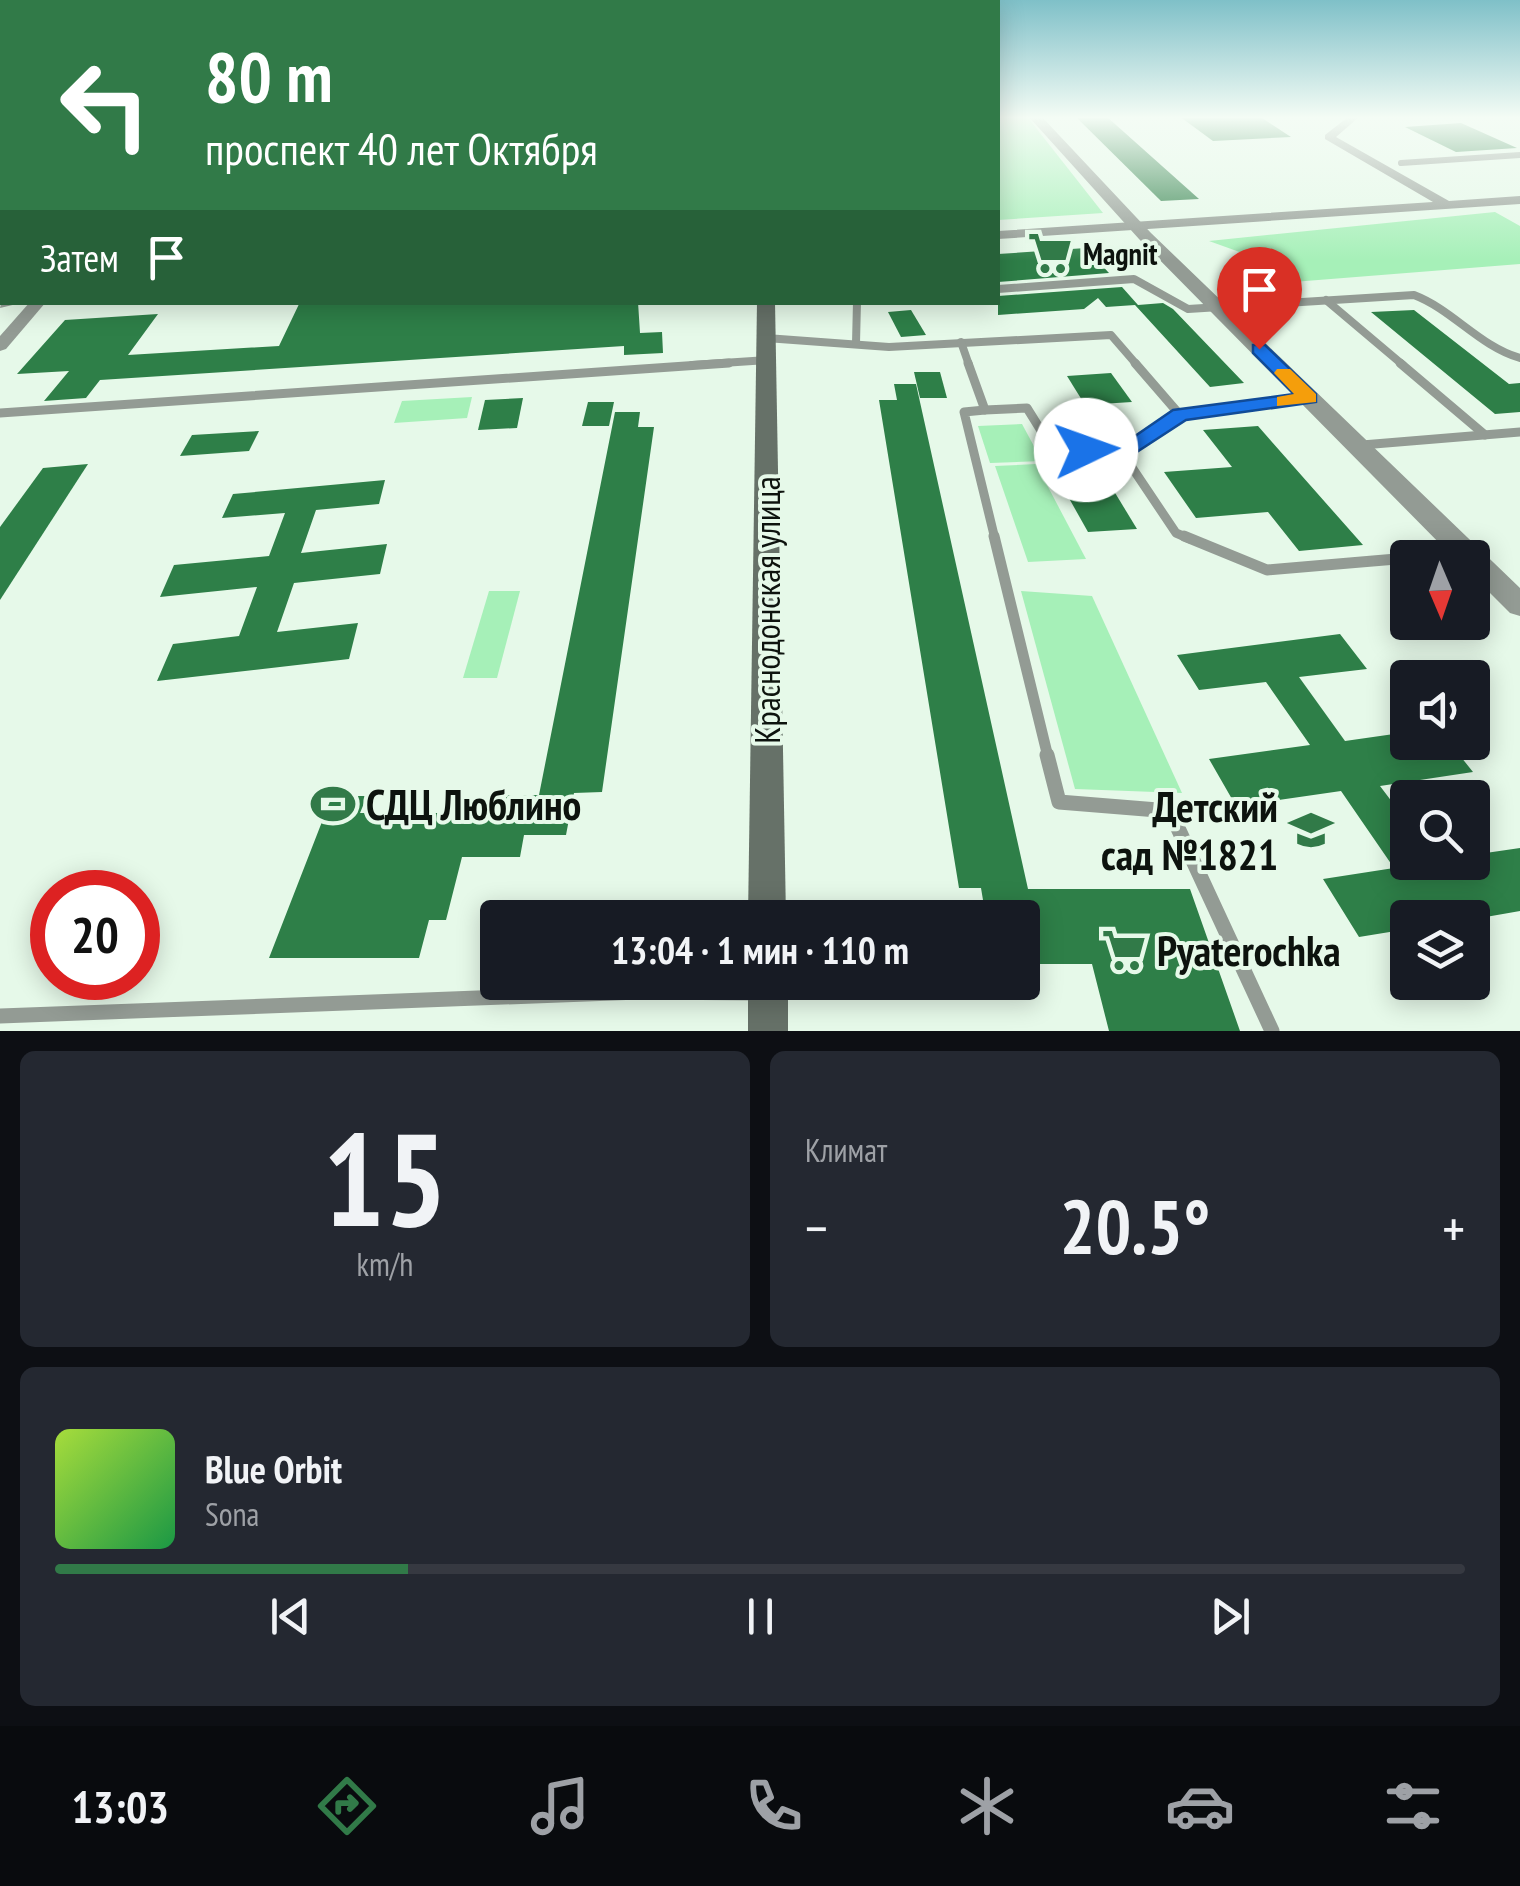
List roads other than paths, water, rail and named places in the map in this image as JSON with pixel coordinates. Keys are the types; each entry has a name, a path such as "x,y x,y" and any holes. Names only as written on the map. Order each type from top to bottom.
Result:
{"main road":[{"name":"Краснодонская улица","path":"766,305 768,900"}],"street":[{"path":"1080,165 1136,226 1454,540"},
{"path":"1377,165 1446,205"},
{"path":"1000,236 1520,200"},
{"path":"0,346 36,305"},
{"path":"1490,576 1520,605"}],"lane":[{"path":"1000,289 1134,279 1182,308 1420,297 1495,350 1520,358"},
{"path":"1326,300 1485,435"},
{"path":"856,343 857,305"},
{"path":"0,413 766,349 1111,335 1180,415"},
{"path":"961,342 985,410"},
{"path":"1272,1031 1170,811 1059,802 964,412 1026,408 1050,444 1123,454 1180,415 1309,398"},
{"path":"1357,446 1520,432"},
{"path":"1123,454 1176,533 1267,570 1390,560"},
{"path":"0,1016 639,992 768,1002"}],"place":[{"name":"Magnit","path":"1050,253"},
{"name":"СДЦ Люблино","path":"333,804"},
{"name":"Детский сад №1821","path":"1311,830"},
{"name":"Pyaterochka","path":"1124,950"}]}
